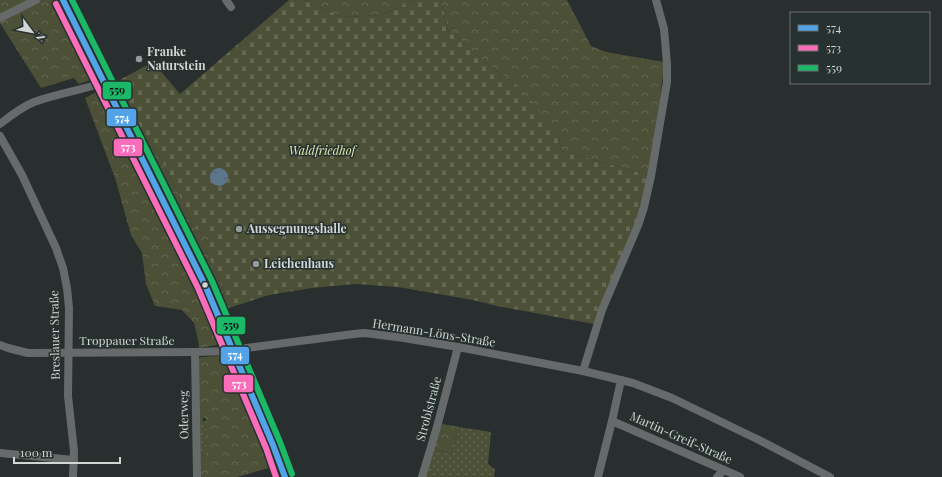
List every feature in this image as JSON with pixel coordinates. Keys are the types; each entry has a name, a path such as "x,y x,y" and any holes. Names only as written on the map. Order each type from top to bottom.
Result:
{"street":[{"path":"0,18 36,0"},
{"path":"63,0 205,285 273,445 285,477"},
{"path":"226,0 231,7"},
{"path":"583,371 602,310 639,223 651,176 667,82 664,29 656,0"},
{"path":"0,124 33,103 85,89 103,82"},
{"name":"Breslauer Straße","path":"0,136 22,175 56,248 63,268 69,308 68,396 74,460 73,477"},
{"name":"Hermann-Löns-Straße","path":"232,351 239,348 365,333 458,347 583,371 645,387 672,398 759,440 830,477"},
{"name":"Troppauer Straße","path":"0,345 28,353 232,351"},
{"name":"Stroblstraße","path":"422,477 458,347"},
{"name":"Oderweg","path":"195,352 197,477"},
{"path":"598,477 621,380"},
{"name":"Martin-Greif-Straße","path":"612,421 740,477"},
{"path":"0,453 74,460"},
{"path":"717,477 724,470"}],"green space":[{"path":"0,0 30,0 0,15"},
{"path":"39,0 56,0 93,79 79,84 74,78 41,88 0,23 0,20"},
{"name":"Waldfriedhof","path":"289,0 304,0 343,17 381,15 414,0 441,0 447,29 481,59 514,84 534,104 557,134 562,151 648,175 634,229 620,264 596,315 594,324 398,287 355,284 312,288 269,295 222,310 221,306 224,291 204,246 210,238 196,229 155,147 144,146 112,84 153,62 180,94"},
{"path":"304,0 414,0 381,15 343,17"},
{"path":"441,0 567,0 591,46 606,52 664,62 660,101 648,175 562,151 557,134 514,84 481,59 447,29"},
{"path":"112,84 144,146 155,147 196,229 210,238 204,246 224,291 221,306 231,331 221,338 223,344 199,348 194,323 182,310 155,306 146,284 142,253 131,235 115,178 85,98"},
{"path":"223,356 228,358 232,363 276,466 237,477 200,477 200,458 206,453 206,418 199,417 199,359 201,357"},
{"path":"199,417 202,417 203,421 206,421 206,453 200,458"},
{"path":"442,424 459,427 451,454 434,449"},
{"path":"459,427 491,432 488,463 495,469 494,477 425,477 434,449 451,454"}],"water":[{"path":"215,168 223,168 228,173 226,184 223,186 215,186 210,181 210,173"}],"transit line":[{"name":"574","path":"63,0 205,285 273,445 285,477"},
{"name":"559","path":"72,0 212,281 292,474"},
{"name":"573","path":"56,4 198,288 266,448 276,477"}],"place":[{"name":"Franke Naturstein","path":"139,59"},
{"name":"Aussegnungshalle","path":"239,229"},
{"name":"Leichenhaus","path":"256,264"}]}
